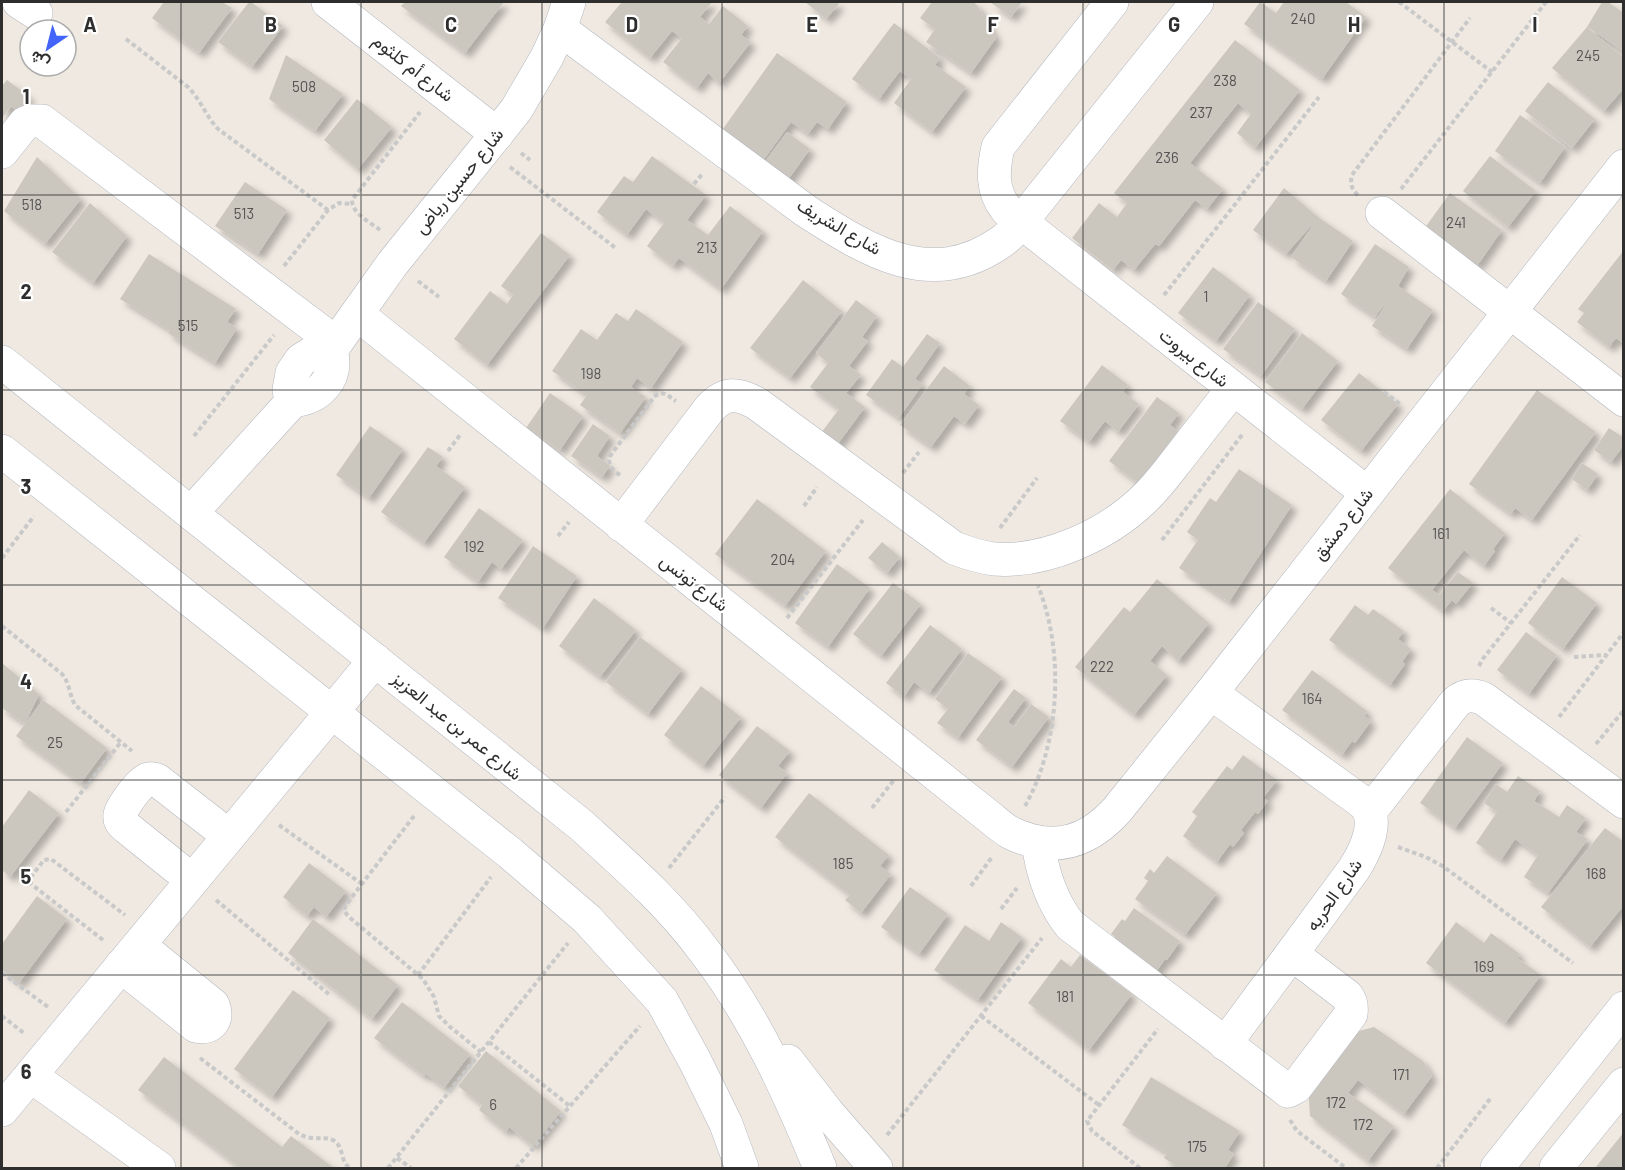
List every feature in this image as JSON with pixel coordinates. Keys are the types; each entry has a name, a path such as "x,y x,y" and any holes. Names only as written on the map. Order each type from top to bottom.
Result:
{"street":[{"name":"شارع أم كلثوم","path":"328,2 438,88 491,141"},
{"name":"شارع بيروت","path":"1112,2 998,147 993,168 996,189 1005,208 1367,493"},
{"name":"شارع الشريف","path":"564,15 806,211 852,239 877,251 902,261 929,265 956,263 981,254 1003,241 1021,222 1197,2"},
{"name":"شارع حسين رياض","path":"334,347 404,249 516,110 547,57 564,15"},
{"path":"2,152 25,123 30,120 42,121 293,311 334,347"},
{"name":"شارع دمشق","path":"1024,837 1055,843 1073,840 1090,834 1105,823 1211,693 1623,166"},
{"path":"1382,213 1623,400"},
{"name":"شارع تونس","path":"357,314 768,642 1024,837"},
{"path":"191,513 291,401 289,390 292,373 301,360 317,350 334,347"},
{"name":"شارع عمر بن عبد العزيز","path":"2,362 582,825 652,890 705,952 751,1020 797,1112 820,1168"},
{"path":"621,525 701,419 717,401 725,396 735,395 756,403 954,548 978,556 1010,559 1026,557 1057,550 1081,541 1125,515 1162,480 1233,389"},
{"path":"2,451 510,853 587,919 662,1001 726,1124 742,1168"},
{"path":"2,1110 375,660"},
{"path":"1211,693 1367,807 1376,804 1455,703 1461,697 1469,695 1484,699 1623,802"},
{"path":"192,880 120,821 122,809 143,781 150,778 157,780 229,836"},
{"name":"شارع الحريه","path":"1225,1044 1354,869 1368,842 1370,820 1367,807"},
{"path":"1024,837 1044,873 1062,914 1070,925 1285,1090 1291,1091 1296,1088 1351,1014 1352,1009 1347,996 1292,954"},
{"path":"134,951 196,1026"},
{"path":"1497,1168 1623,1008"},
{"path":"751,1020 872,1164"},
{"path":"31,1076 159,1168"},
{"path":"1556,1168 1623,1084"},
{"path":"1559,1090 1596,1118"}],"path":[{"path":"1399,2 1492,72"},
{"path":"1470,18 1352,175 1350,182 1352,188 1382,213 1546,2"},
{"path":"126,39 188,87 218,129 328,210"},
{"path":"404,249 354,210 352,204 354,197 438,88"},
{"path":"1145,320 1319,97"},
{"path":"491,141 617,249"},
{"path":"265,290 328,210 339,203 352,204"},
{"path":"194,436 293,311"},
{"path":"645,493 611,468 609,459 654,397 658,393 664,393 701,419"},
{"path":"1162,540 1261,410"},
{"path":"978,556 1037,478"},
{"path":"2,558 52,492"},
{"path":"768,642 882,496"},
{"path":"1469,695 1482,660 1580,535"},
{"path":"971,886 1024,837 1031,796 1044,758 1053,718 1055,677 1051,636 1042,596 1026,557"},
{"path":"1491,608 1511,623"},
{"path":"2,626 62,674 68,682 75,705 138,756 144,768 143,781"},
{"path":"1540,741 1623,632"},
{"path":"1574,657 1606,655"},
{"path":"1577,768 1623,710"},
{"path":"66,812 121,742"},
{"path":"432,792 345,906 345,914 423,979 431,990 439,1016 481,1052"},
{"path":"652,890 724,797"},
{"path":"253,807 362,884"},
{"path":"1368,842 1407,849 1444,867 1573,963"},
{"path":"418,975 510,853"},
{"path":"51,859 134,951 31,884 31,876 44,860 51,859"},
{"path":"192,880 331,996"},
{"path":"872,1164 981,1016 1062,914"},
{"path":"388,1168 587,919"},
{"path":"2,973 73,1025"},
{"path":"516,1168 662,1001"},
{"path":"1140,1168 1089,1127 1087,1121 1175,1006"},
{"path":"981,1016 1099,1105"},
{"path":"196,1026 193,1035 194,1046 202,1060 299,1134 335,1141 341,1148 343,1161 350,1168"},
{"path":"489,1042 571,1107"},
{"path":"1285,1090 1284,1101 1287,1112 1297,1131 1346,1168"},
{"path":"1437,1168 1490,1099"},
{"path":"397,1158 411,1168"}],"building":[{"path":"164,2 222,2 232,8 199,53 152,18"},
{"path":"249,2 283,26 252,67 218,42"},
{"path":"405,2 504,2 465,53 401,6"},
{"path":"622,2 712,2 700,17 709,24 723,6 748,26 741,35 751,42 719,83 708,73 697,88 663,62 682,38 672,31 650,58 605,22"},
{"path":"805,2 836,2 839,4 826,19"},
{"path":"932,2 973,2 996,38 971,73 926,42 935,29 920,18"},
{"path":"990,2 1022,2 1011,17"},
{"path":"1260,2 1276,13 1284,2 1346,2 1366,17 1322,79 1244,24"},
{"path":"1602,2 1608,2 1624,13 1624,51 1587,27"},
{"path":"894,23 940,58 935,65 966,87 932,132 894,103 911,79 900,71 879,99 852,79"},
{"path":"1587,27 1624,58 1624,88 1604,111 1552,68"},
{"path":"1235,40 1300,90 1255,148 1237,133 1251,114 1238,103 1190,163 1223,189 1207,209 1195,200 1159,246 1155,244 1134,270 1121,260 1113,270 1072,238 1099,203 1117,217 1127,203 1114,193"},
{"path":"777,53 847,102 828,129 817,122 808,134 791,122 757,169 715,140"},
{"path":"286,55 343,94 315,131 269,99"},
{"path":"7,80 30,97 18,112 11,106 2,118 2,86"},
{"path":"1548,82 1595,119 1572,148 1525,111"},
{"path":"357,99 392,127 358,169 324,140"},
{"path":"1520,115 1565,147 1540,183 1495,151"},
{"path":"787,132 810,149 785,184 761,167"},
{"path":"652,156 706,195 687,220 708,235 730,206 763,231 721,289 679,258 673,266 647,246 664,223 646,209 627,235 597,212 624,176 633,182"},
{"path":"1490,156 1536,191 1508,227 1463,191"},
{"path":"37,157 81,199 45,244 4,211"},
{"path":"245,182 287,210 258,254 215,226"},
{"path":"1284,188 1318,217 1353,241 1326,281 1291,257 1317,219 1286,254 1253,230"},
{"path":"1450,193 1502,230 1477,266 1424,229"},
{"path":"90,203 127,236 93,283 52,252"},
{"path":"541,233 570,255 487,365 454,339 490,291 507,304 513,295 501,286"},
{"path":"1375,244 1409,267 1398,286 1433,310 1407,349 1372,326 1393,293 1375,317 1341,294"},
{"path":"1624,250 1624,344 1616,338 1609,347 1577,322 1584,313 1578,309"},
{"path":"149,254 236,309 227,322 237,328 215,363 168,333 170,330 120,299"},
{"path":"1213,267 1250,295 1216,341 1178,313"},
{"path":"803,280 842,311 790,378 750,348"},
{"path":"856,300 877,316 862,337 868,341 849,366 861,375 846,393 865,407 837,445 821,433 839,409 810,387 828,363 816,353"},
{"path":"1258,302 1295,329 1261,376 1223,349"},
{"path":"636,309 683,342 651,388 637,378 631,387 646,397 620,433 580,405 587,395 552,371 581,329 597,340 616,313 628,321"},
{"path":"1302,333 1338,361 1302,409 1265,382"},
{"path":"927,334 940,343 915,379 923,384 899,418 866,395 892,359 903,367"},
{"path":"1102,365 1128,385 1123,392 1139,404 1118,432 1105,421 1089,442 1060,421"},
{"path":"944,366 970,386 964,394 979,405 965,424 954,416 931,447 900,425"},
{"path":"1359,373 1398,404 1361,451 1321,420"},
{"path":"1537,390 1596,432 1532,520 1515,508 1511,514 1469,484"},
{"path":"550,393 583,416 560,450 526,428"},
{"path":"1157,397 1179,413 1170,425 1180,433 1141,485 1109,461"},
{"path":"593,424 610,436 597,456 610,466 602,477 571,456"},
{"path":"370,426 403,449 369,498 336,475"},
{"path":"1609,428 1624,438 1624,445 1611,462 1594,450"},
{"path":"428,447 443,457 436,466 465,487 424,543 381,512"},
{"path":"1582,463 1598,474 1587,490 1572,479"},
{"path":"1239,469 1292,505 1229,602 1179,568 1198,540 1187,532 1210,498 1216,502"},
{"path":"1450,489 1505,533 1484,566 1464,550 1432,590 1439,595 1458,572 1473,583 1456,604 1452,600 1443,611 1388,568"},
{"path":"757,499 826,551 785,606 715,554"},
{"path":"479,508 523,540 501,569 492,562 478,582 444,557"},
{"path":"882,542 900,557 887,573 868,558"},
{"path":"533,546 577,576 543,628 498,598"},
{"path":"837,564 870,588 828,647 795,623"},
{"path":"1562,577 1597,603 1563,649 1528,623"},
{"path":"1157,579 1209,623 1178,661 1162,646 1150,661 1167,675 1134,715 1075,667 1124,607 1130,612"},
{"path":"893,583 921,604 881,656 853,634"},
{"path":"594,598 636,630 600,677 559,646"},
{"path":"1355,605 1368,615 1373,609 1404,631 1398,639 1411,649 1402,662 1405,664 1390,685 1329,640"},
{"path":"930,625 962,649 929,693 914,682 904,697 886,683"},
{"path":"1526,632 1557,655 1529,694 1497,670"},
{"path":"640,637 682,669 648,714 606,682"},
{"path":"968,653 1002,677 958,738 937,723 948,709 935,699"},
{"path":"2,663 39,694 25,724 2,708"},
{"path":"1312,670 1367,711 1364,716 1371,721 1355,743 1352,741 1342,755 1282,710"},
{"path":"701,686 741,717 703,766 664,735"},
{"path":"1014,689 1026,698 1008,722 1014,727 1031,704 1049,717 1012,767 976,740"},
{"path":"43,700 107,748 81,783 16,736"},
{"path":"757,726 790,751 778,766 787,773 761,808 719,775"},
{"path":"1467,737 1503,763 1455,828 1420,803"},
{"path":"1243,755 1277,780 1263,798 1268,801 1258,814 1255,812 1241,830 1244,833 1233,847 1230,844 1217,862 1183,836 1197,816 1192,812 1227,766 1232,770"},
{"path":"1518,776 1540,791 1534,801 1559,817 1567,805 1586,818 1576,832 1588,839 1548,893 1524,877 1538,855 1515,839 1501,860 1476,843 1497,812 1484,803 1496,784 1507,792"},
{"path":"29,790 59,813 10,877 2,870 2,827"},
{"path":"809,793 889,855 880,866 891,874 861,913 845,900 850,895 775,837"},
{"path":"1605,828 1624,842 1624,905 1590,947 1541,907"},
{"path":"1167,856 1217,893 1185,935 1135,899 1148,881 1144,878 1150,869 1154,873"},
{"path":"309,863 346,891 326,917 314,907 307,916 283,897"},
{"path":"910,887 948,914 919,954 881,927"},
{"path":"37,896 67,919 19,983 2,970 2,944"},
{"path":"1134,908 1180,941 1154,975 1121,951 1125,946 1111,934 1122,919 1125,921"},
{"path":"313,919 398,985 372,1019 288,953"},
{"path":"1001,922 1022,937 978,1000 934,970 965,925 989,941"},
{"path":"1456,922 1484,943 1491,933 1520,954 1517,958 1541,975 1505,1023 1426,963"},
{"path":"1080,955 1132,994 1089,1050 1028,1003 1061,959 1071,967"},
{"path":"293,990 330,1018 272,1097 234,1069"},
{"path":"402,1002 470,1054 444,1088 426,1074 424,1076 374,1038"},
{"path":"1374,1027 1423,1061 1432,1076 1404,1114 1358,1080 1348,1093 1394,1126 1368,1161 1310,1116 1308,1084 1351,1033"},
{"path":"486,1051 561,1111 533,1146 509,1127 506,1132 479,1110 482,1105 458,1086"},
{"path":"164,1057 282,1147 291,1136 334,1168 241,1168 138,1090"},
{"path":"1151,1077 1240,1131 1228,1150 1234,1154 1225,1168 1180,1168 1164,1158 1167,1153 1122,1125"},
{"path":"1624,1132 1624,1168 1595,1168"}]}
